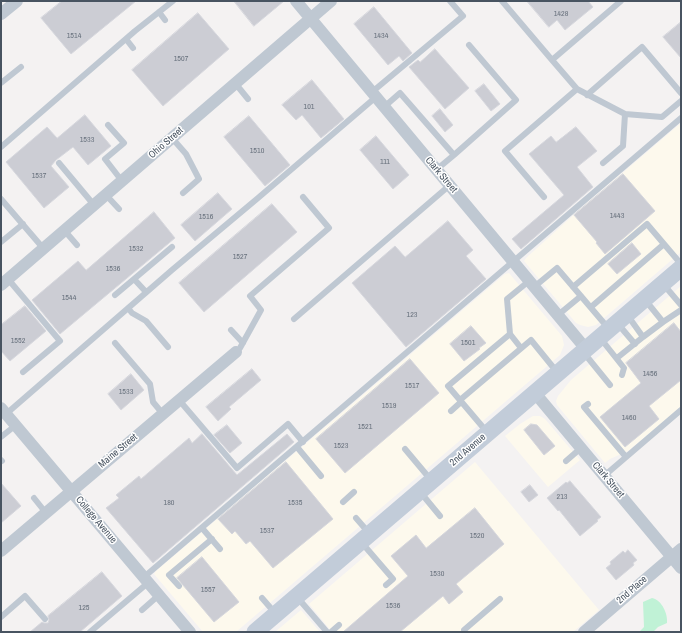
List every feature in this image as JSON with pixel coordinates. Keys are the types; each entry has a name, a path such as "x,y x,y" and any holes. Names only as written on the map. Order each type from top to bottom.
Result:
{"main road":[{"name":"2nd Avenue","path":"255,632 675,273"}],"street":[{"path":"1,14 16,1"},
{"name":"Clark Street","path":"296,1 514,262 558,316 584,351"},
{"name":"Ohio Street","path":"4,282 332,1"},
{"name":"Maine Street","path":"1,551 163,414 239,347"},
{"name":"Clark Street","path":"535,393 604,476 676,553 681,568"},
{"name":"College Avenue","path":"4,411 190,632"},
{"name":"2nd Place","path":"584,632 676,553"}],"lane":[{"path":"1,147 126,39 173,1"},
{"path":"4,411 84,348 462,16 450,1"},
{"path":"502,1 577,89 587,95 625,114 662,117 681,101"},
{"path":"552,60 619,2"},
{"path":"159,12 165,20"},
{"path":"126,39 133,48"},
{"path":"436,170 516,100 469,45"},
{"path":"587,95 642,48 681,93"},
{"path":"1,83 21,67"},
{"path":"235,83 248,99"},
{"path":"544,198 505,151 577,89"},
{"path":"384,107 400,93 454,155"},
{"path":"603,163 623,146 625,114"},
{"path":"90,632 202,528 303,442 382,371 646,152 681,118"},
{"path":"108,125 124,143 105,159 122,181"},
{"path":"172,138 186,154 199,179 183,193"},
{"path":"59,164 94,205"},
{"path":"294,319 450,185"},
{"path":"106,194 119,209"},
{"path":"239,347 261,310 250,296 329,228 303,197"},
{"path":"1,199 44,248"},
{"path":"1,242 22,224"},
{"path":"573,287 647,224 664,244 675,273 681,305"},
{"path":"64,230 77,245"},
{"path":"590,307 664,244"},
{"path":"115,295 172,247"},
{"path":"521,348 510,334 508,299 557,268 590,307 635,344"},
{"path":"134,279 146,292"},
{"path":"4,282 60,342 23,372"},
{"path":"558,316 581,296"},
{"path":"645,299 663,322"},
{"path":"128,308 132,313 146,321 168,347"},
{"path":"617,358 681,310"},
{"path":"613,326 644,337"},
{"path":"613,326 617,358 624,368 622,375"},
{"path":"231,330 239,347"},
{"path":"488,433 448,386 510,334"},
{"path":"451,411 460,401 531,340 558,373"},
{"path":"115,343 150,384 153,402 163,414"},
{"path":"584,351 610,385"},
{"path":"179,400 237,468 288,424 303,442"},
{"path":"588,404 584,407 626,457"},
{"path":"604,476 681,410"},
{"path":"1,437 16,425"},
{"path":"297,447 321,476"},
{"path":"566,461 581,448"},
{"path":"405,450 426,486 440,516"},
{"path":"343,502 354,492"},
{"path":"34,498 46,513"},
{"path":"356,518 366,538 393,579 386,585"},
{"path":"202,528 220,550"},
{"path":"179,586 169,575 212,539"},
{"path":"142,610 159,595"},
{"path":"1,617 25,596 45,619"},
{"path":"297,597 327,632 339,625"},
{"path":"262,598 276,614"},
{"path":"466,632 464,630 500,600"}],"shaded area":[{"path":"681,123 681,252 596,325 588,327 576,323 524,261 579,210"},
{"path":"509,273 562,336 564,345 560,355 236,632 203,632 154,574 156,571 505,274"},
{"path":"681,286 681,407 628,451 610,459 605,463 557,405 556,401 558,396 571,380"},
{"path":"533,416 540,416 545,419 580,460 548,487 505,436"},
{"path":"475,462 599,610 573,632 332,632 309,604"},
{"path":"301,610 320,632 275,632"}],"green space":[{"path":"652,598 659,601 664,608 667,623 658,627 653,632 639,632 644,627 643,602"}],"building":[{"path":"62,1 136,1 71,54 41,18"},
{"path":"234,1 284,1 254,26"},
{"path":"527,1 588,1 593,7 565,30 557,20 549,27"},
{"path":"374,7 412,53 403,61 399,56 388,65 354,24"},
{"path":"198,13 229,49 163,106 132,70"},
{"path":"681,22 681,58 663,37"},
{"path":"435,49 469,88 445,109 409,67 418,60 420,62"},
{"path":"312,80 344,119 321,138 302,115 296,120 282,105"},
{"path":"484,84 500,104 491,111 475,91"},
{"path":"440,109 453,125 445,132 432,116"},
{"path":"85,115 111,146 88,165 73,147 56,160 51,166 69,187 44,208 6,162 47,127 57,138"},
{"path":"249,116 290,165 265,186 224,137"},
{"path":"576,127 597,151 577,167 593,187 521,249 512,239 564,195 529,154 551,136 556,142"},
{"path":"376,136 409,175 393,189 360,150"},
{"path":"623,174 655,211 605,254 596,243 597,242 574,215"},
{"path":"218,193 232,209 195,241 181,225"},
{"path":"272,204 297,232 204,312 179,283"},
{"path":"154,212 175,238 60,334 32,300 78,261 86,270"},
{"path":"448,221 473,250 466,256 486,279 406,347 352,283 395,246 405,257"},
{"path":"632,243 641,254 617,274 608,264"},
{"path":"25,306 46,331 10,361 1,351 1,325"},
{"path":"674,323 681,332 681,380 649,406 659,419 625,447 600,417 641,383 626,363"},
{"path":"471,326 486,343 464,361 450,344"},
{"path":"410,359 439,393 345,473 316,439"},
{"path":"252,369 261,380 229,407 231,409 218,421 206,407"},
{"path":"131,374 144,390 121,410 108,394"},
{"path":"531,424 537,425 555,446 544,455 524,430"},
{"path":"227,425 242,443 230,453 214,435"},
{"path":"202,434 237,475 287,434 294,442 153,563 106,508 119,498 116,495 139,476 141,479 189,438 192,443"},
{"path":"286,462 333,519 273,568 250,541 246,544 235,531 232,534 218,519"},
{"path":"570,481 601,517 580,536 547,498 566,482 567,483"},
{"path":"1,483 21,506 1,523"},
{"path":"530,485 538,495 529,502 521,492"},
{"path":"475,508 504,544 456,584 463,592 449,604 443,596 400,632 343,632 408,576 391,556 416,535 426,548"},
{"path":"628,550 637,560 633,563 634,565 616,580 606,568 611,564 610,562 623,551 625,553"},
{"path":"202,557 239,602 214,622 177,578"},
{"path":"102,572 122,596 80,632 30,632 42,622 48,623 48,616"}]}
